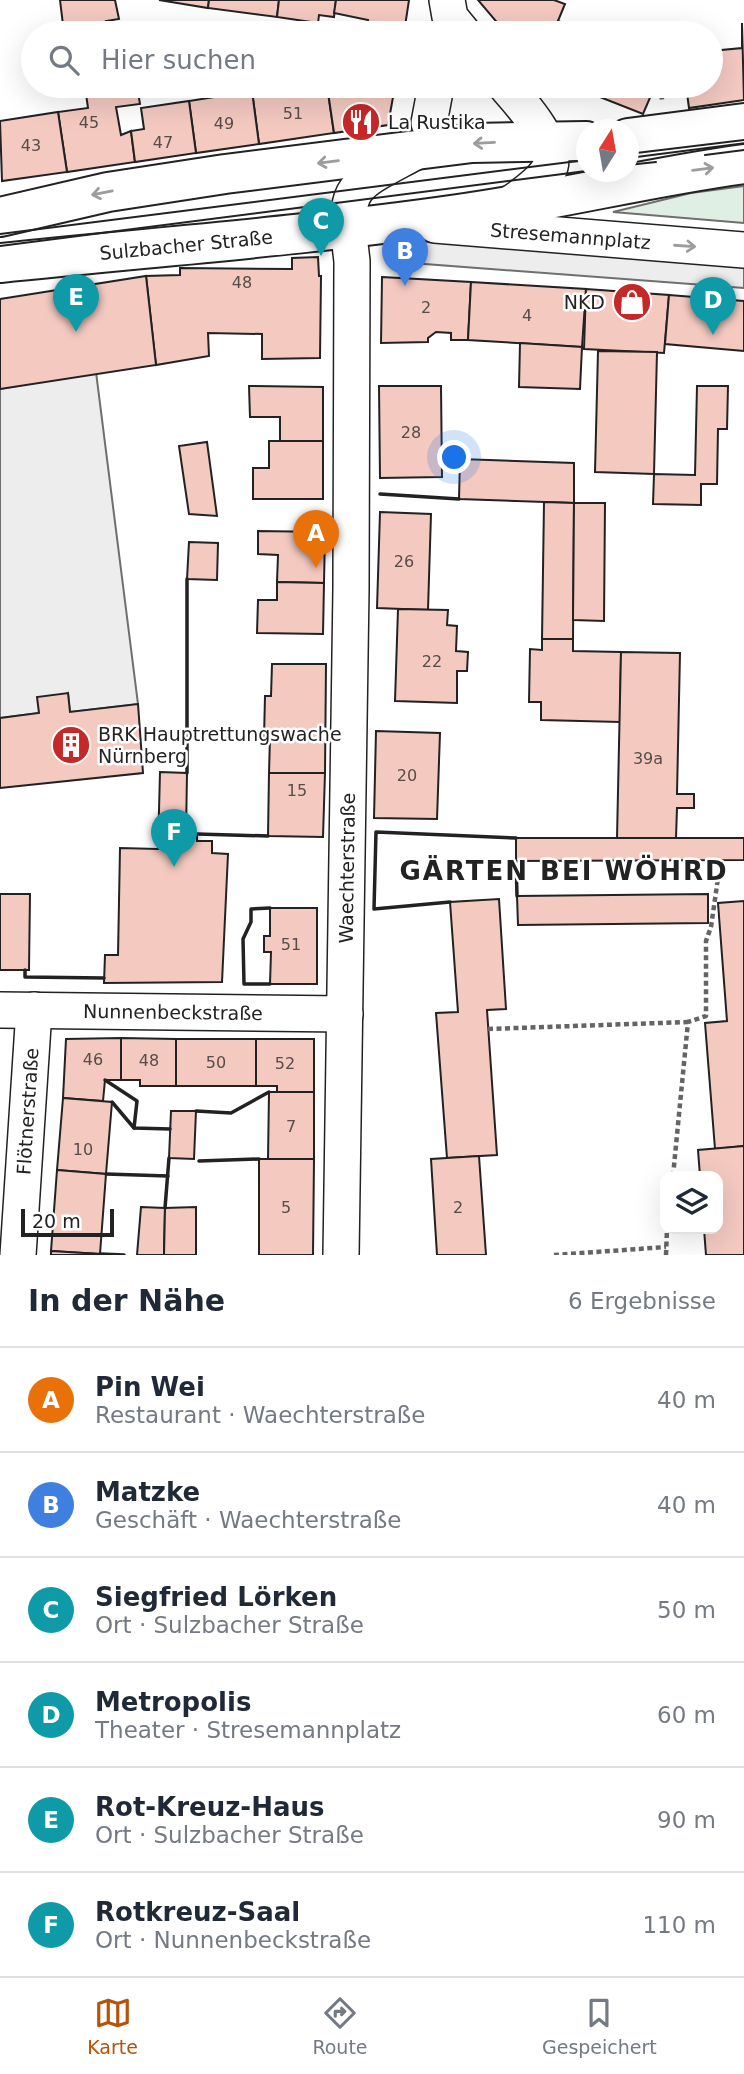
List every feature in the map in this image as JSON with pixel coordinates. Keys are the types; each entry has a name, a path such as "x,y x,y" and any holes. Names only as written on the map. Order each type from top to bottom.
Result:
{"main road":[{"path":"639,137 744,123"},
{"path":"0,217 134,187 424,137 472,144 576,141"},
{"name":"Sulzbacher Straße","path":"0,264 348,230 506,207 642,179 744,164"}],"street":[{"path":"424,137 433,98"},
{"path":"506,207 548,170 551,157 548,142 515,98"},
{"name":"Waechterstraße","path":"341,1255 351,548 352,261 348,230 349,201 356,188 424,137"},
{"name":"Stresemannplatz","path":"397,222 744,250"},
{"name":"Nunnenbeckstraße","path":"0,1010 345,1014"},
{"name":"Flötnerstraße","path":"18,1255 34,1010"}],"path":[{"path":"488,1029 688,1022 706,1016 706,941 711,927 718,878"},
{"path":"673,1171 688,1022"},
{"path":"666,1255 667,1234"},
{"path":"554,1255 666,1247"}],"green space":[{"path":"744,186 744,223 613,212 691,193"}],"shaded area":[{"path":"414,241 744,266 744,288 412,263"},
{"path":"96,372 138,704 70,712 68,693 39,713 0,718 0,389"}],"building":[{"path":"60,0 115,0 119,19 63,21"},
{"path":"159,0 209,0 208,8"},
{"path":"209,0 279,0 277,17 208,8"},
{"path":"279,0 336,0 334,17 319,15 318,21 304,21 277,17"},
{"path":"336,0 409,0 406,21 368,21 334,13"},
{"path":"478,0 554,0 565,4 558,21 496,21"},
{"path":"742,23 744,100 689,108 688,98 723,98 723,50 742,48"},
{"path":"87,98 139,98 140,104 116,107 121,135 131,131 135,162 67,172 58,112 88,108"},
{"path":"208,98 253,98 259,144 196,153 189,101"},
{"path":"253,98 329,98 334,133 259,144"},
{"path":"329,98 393,98 388,125 334,133"},
{"path":"602,98 650,98 643,114"},
{"path":"189,101 196,153 135,162 131,131 144,129 141,108"},
{"path":"58,112 67,172 2,181 0,121"},
{"path":"318,257 321,276 320,358 262,359 262,334 208,333 209,356 156,365 146,276 180,275 180,268 292,269 292,258"},
{"path":"146,276 156,365 0,389 0,299"},
{"path":"382,277 471,282 468,340 451,340 451,333 436,332 428,338 428,342 381,343"},
{"path":"471,282 586,289 582,347 468,340"},
{"path":"586,289 669,295 664,353 584,349"},
{"path":"669,295 744,301 744,351 665,344"},
{"path":"520,343 582,347 580,389 519,387"},
{"path":"598,351 657,352 654,474 595,472"},
{"path":"249,386 323,387 323,441 280,441 280,417 250,417"},
{"path":"379,386 441,386 442,477 380,478"},
{"path":"697,386 728,386 727,429 718,429 717,484 701,484 701,505 653,504 654,474 695,475"},
{"path":"269,441 323,441 323,499 253,499 253,468 269,468"},
{"path":"207,442 217,516 189,514 179,446"},
{"path":"460,459 574,463 574,503 459,499"},
{"path":"544,502 574,503 573,639 542,639"},
{"path":"574,503 605,503 604,621 573,620"},
{"path":"380,512 431,514 428,610 377,608"},
{"path":"258,531 325,532 324,583 277,582 278,555 258,554"},
{"path":"189,542 218,543 217,580 187,579"},
{"path":"277,582 324,583 323,634 257,633 258,600 277,600"},
{"path":"398,609 448,610 447,625 457,626 456,651 468,652 467,671 457,671 457,703 395,701"},
{"path":"542,639 573,639 573,651 621,652 620,722 541,720 541,702 529,702 530,649 542,650"},
{"path":"621,652 680,653 677,794 694,794 694,808 677,808 676,838 617,838"},
{"path":"272,664 326,664 325,773 269,773 270,737 264,738 265,696 271,696"},
{"name":"BRK Hauptrettungswache Nürnberg","path":"68,693 70,712 138,704 143,773 0,788 0,718 39,713 37,697"},
{"path":"376,731 440,733 437,819 374,818"},
{"path":"160,772 187,773 186,834 197,834 197,841 212,841 212,853 228,854 222,982 104,983 105,955 118,955 120,848 158,849"},
{"path":"269,773 325,773 323,837 268,836"},
{"path":"516,838 744,838 744,860 516,861"},
{"path":"0,894 30,894 29,970 0,970"},
{"path":"708,894 708,923 518,925 517,896"},
{"path":"499,899 506,1009 487,1010 497,1155 447,1158 436,1013 458,1012 450,902"},
{"path":"744,901 744,1146 715,1149 705,1023 727,1021 718,903"},
{"path":"270,908 317,908 317,984 270,984 271,952 264,952 264,936 270,936"},
{"path":"121,1038 121,1080 105,1080 103,1101 63,1098 66,1039"},
{"path":"121,1038 176,1039 176,1086 140,1086 140,1080 121,1080"},
{"path":"176,1039 256,1039 256,1086 176,1086"},
{"path":"256,1039 314,1039 314,1092 277,1092 277,1086 256,1086"},
{"path":"269,1092 314,1092 314,1159 268,1159"},
{"path":"63,1098 112,1102 106,1174 57,1170"},
{"path":"171,1111 196,1111 194,1159 169,1158"},
{"path":"744,1146 744,1255 706,1255 704,1234 723,1234 723,1171 700,1171 698,1150"},
{"path":"479,1156 486,1255 437,1255 431,1159"},
{"path":"259,1159 314,1159 313,1255 259,1255"},
{"path":"57,1170 106,1174 100,1254 51,1251"},
{"path":"141,1207 165,1208 164,1255 137,1255"},
{"path":"196,1207 196,1255 164,1255 165,1208"},
{"path":"51,1251 100,1254 51,1255"}],"tram line":[{"path":"639,153 744,140"},
{"path":"705,155 744,150"},
{"path":"0,234 576,161"},
{"path":"639,164 656,162"},
{"path":"0,246 576,172"}],"wall":[{"path":"380,494 459,499"},
{"path":"187,579 187,773"},
{"path":"450,902 374,909 376,832 516,838"},
{"path":"197,834 268,836"},
{"path":"516,861 517,896"},
{"path":"270,908 251,909 251,922 243,939 244,984 270,984"},
{"path":"25,970 25,977 104,978"},
{"path":"105,1080 137,1101 134,1128"},
{"path":"196,1111 231,1113 269,1092"},
{"path":"112,1102 134,1128 170,1129"},
{"path":"165,1208 169,1158"},
{"path":"199,1161 259,1159"},
{"path":"106,1174 168,1176"},
{"path":"100,1254 124,1255"}],"place":[{"name":"La Rustika","path":"361,122"},
{"name":"Siegfried Lörken","path":"321,256"},
{"name":"Matzke","path":"405,286"},
{"name":"NKD","path":"632,302"},
{"name":"Rot-Kreuz-Haus","path":"76,332"},
{"name":"Metropolis","path":"713,335"},
{"name":"Pin Wei","path":"316,568"},
{"name":"BRK Hauptrettungswache Nürnberg","path":"71,745"},
{"name":"Rotkreuz-Saal","path":"174,867"}],"district":[{"name":"GÄRTEN BEI WÖHRD","path":"564,871"}]}
